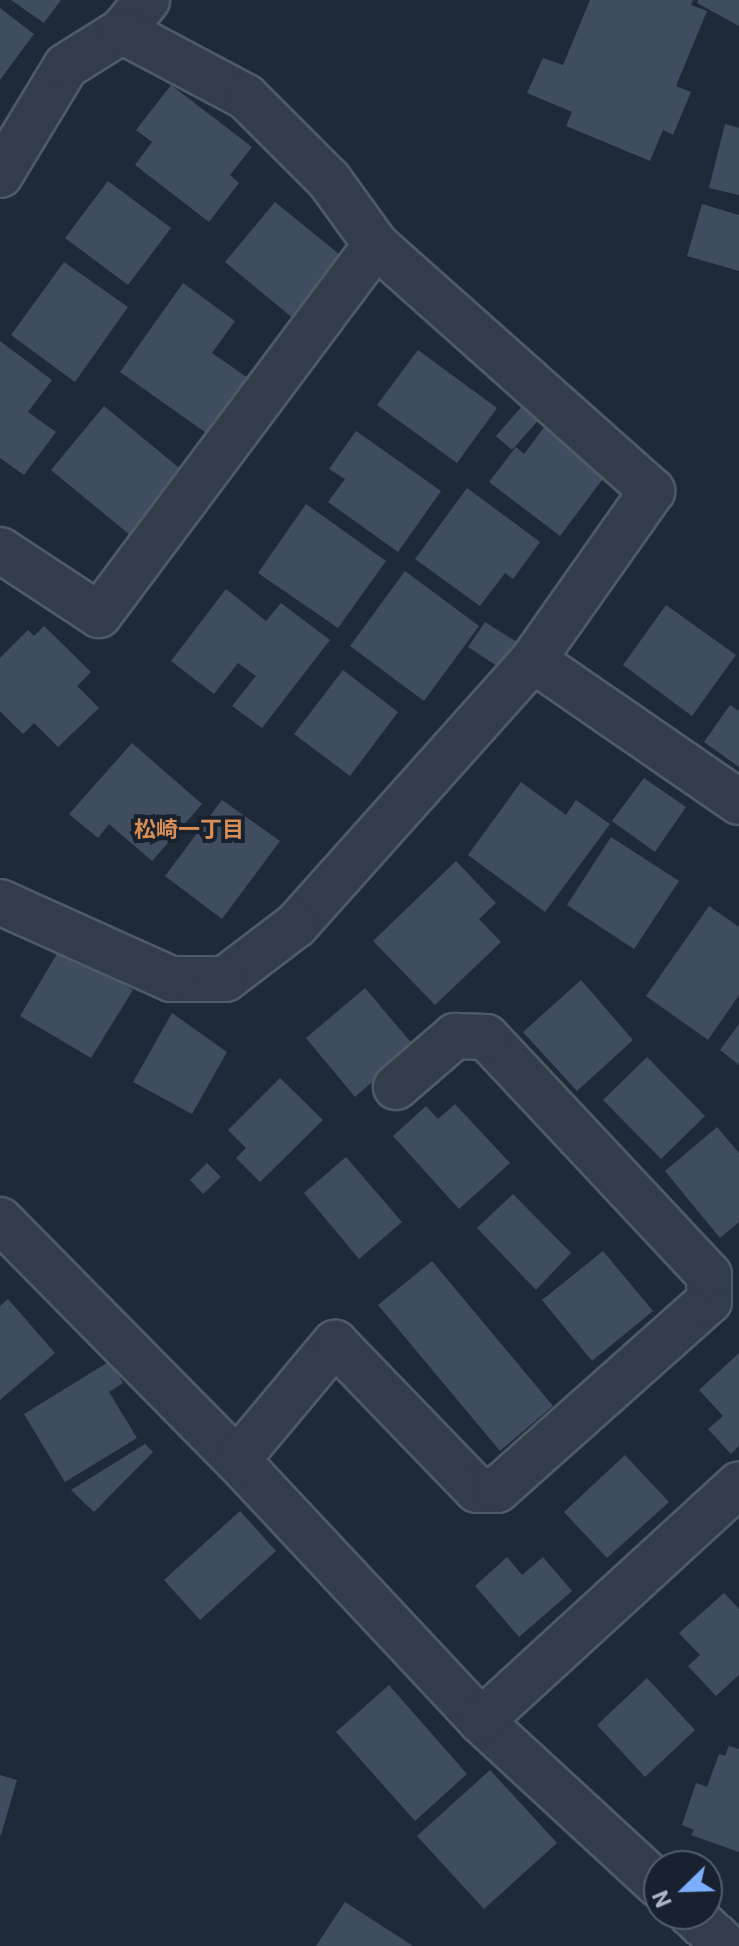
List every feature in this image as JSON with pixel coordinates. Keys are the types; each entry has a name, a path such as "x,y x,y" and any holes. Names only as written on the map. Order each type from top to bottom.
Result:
{"street":[{"path":"0,175 66,66 135,15 246,97 329,180 376,245 652,491 533,660 296,925 225,979 171,979 0,902"},
{"path":"0,550 99,615 376,245"},
{"path":"533,660 739,802"},
{"path":"237,1460 335,1343 477,1490 497,1490 709,1301 709,1275 486,1037 455,1036 396,1087"},
{"path":"0,1220 237,1460 481,1721 643,1870"},
{"path":"481,1721 739,1485"},
{"path":"708,1930 726,1946"}],"building":[{"path":"11,0 61,0 44,23"},
{"path":"590,0 693,0 691,5 707,11 676,86 691,92 673,135 663,130 650,161 566,126 572,112 527,93 543,58 563,65"},
{"path":"698,0 739,0 739,26 697,3"},
{"path":"0,8 34,34 0,80"},
{"path":"171,85 252,147 230,175 239,183 209,222 135,165 152,142 136,130"},
{"path":"725,124 739,128 739,195 709,188"},
{"path":"108,181 171,228 128,285 65,238"},
{"path":"275,202 350,263 300,324 225,262"},
{"path":"702,204 739,215 739,271 687,256"},
{"path":"64,262 128,307 75,382 11,335"},
{"path":"183,283 235,321 212,353 248,378 209,435 120,372"},
{"path":"0,341 52,380 28,412 56,432 24,475 0,458"},
{"path":"418,350 497,408 457,463 377,405"},
{"path":"535,391 552,405 512,450 496,436"},
{"path":"104,406 183,471 130,535 51,470"},
{"path":"551,418 614,464 560,536 489,482 516,447 524,454"},
{"path":"356,431 441,491 398,552 328,502 345,479 329,469"},
{"path":"467,488 540,542 513,579 505,573 480,606 415,559"},
{"path":"306,504 386,561 338,628 258,573"},
{"path":"405,571 479,626 424,701 350,646"},
{"path":"226,589 266,621 281,603 330,640 262,728 232,706 256,676 238,663 214,694 171,661"},
{"path":"666,605 736,655 692,716 623,665"},
{"path":"485,622 517,642 500,668 468,647"},
{"path":"44,626 91,672 77,686 99,708 58,747 34,723 23,734 0,711 0,658 28,630 34,636"},
{"path":"343,670 398,712 350,776 294,734"},
{"path":"730,705 739,711 739,767 704,742"},
{"path":"132,743 202,804 152,861 109,824 98,838 69,814"},
{"path":"644,778 686,807 655,852 612,821"},
{"path":"521,782 566,815 576,800 610,824 545,912 468,855"},
{"path":"222,800 280,841 222,919 165,876"},
{"path":"611,837 679,881 634,949 567,905"},
{"path":"456,861 496,903 479,919 501,942 435,1005 373,941"},
{"path":"709,906 739,927 739,995 708,1040 646,996"},
{"path":"61,947 133,990 91,1058 20,1016"},
{"path":"581,980 633,1040 577,1091 523,1032"},
{"path":"365,988 414,1046 355,1097 306,1038"},
{"path":"172,1013 227,1052 192,1114 133,1082"},
{"path":"739,1024 739,1065 720,1050"},
{"path":"647,1057 705,1116 661,1159 603,1100"},
{"path":"280,1078 323,1120 260,1182 236,1158 246,1148 228,1130"},
{"path":"455,1104 510,1163 459,1209 393,1136 426,1106 438,1119"},
{"path":"717,1127 739,1153 739,1222 720,1238 665,1171"},
{"path":"346,1157 402,1222 359,1259 304,1193"},
{"path":"207,1163 221,1177 203,1194 190,1180"},
{"path":"513,1194 571,1253 536,1290 477,1228"},
{"path":"603,1251 653,1311 592,1361 542,1300"},
{"path":"432,1261 553,1406 500,1451 378,1305"},
{"path":"8,1299 55,1353 0,1400 0,1306"},
{"path":"739,1353 739,1446 731,1454 708,1429 723,1416 699,1390"},
{"path":"110,1361 123,1383 109,1392 137,1438 65,1482 24,1414"},
{"path":"145,1444 153,1452 94,1512 71,1490"},
{"path":"625,1455 669,1502 607,1558 564,1512"},
{"path":"240,1511 276,1551 200,1620 164,1580"},
{"path":"507,1557 522,1575 543,1557 572,1591 519,1637 475,1586"},
{"path":"724,1593 739,1609 739,1675 716,1696 688,1666 700,1655 679,1633"},
{"path":"647,1678 695,1730 645,1777 597,1725"},
{"path":"389,1685 467,1774 415,1821 336,1732"},
{"path":"729,1746 739,1749 739,1852 691,1835 694,1830 682,1825 696,1783 707,1787 719,1754 725,1756"},
{"path":"490,1770 557,1843 484,1909 417,1836"},
{"path":"0,1775 17,1780 1,1835 0,1835"},
{"path":"345,1902 413,1946 316,1946"}],"district":[{"name":"松崎一丁目","path":"189,830"}]}
